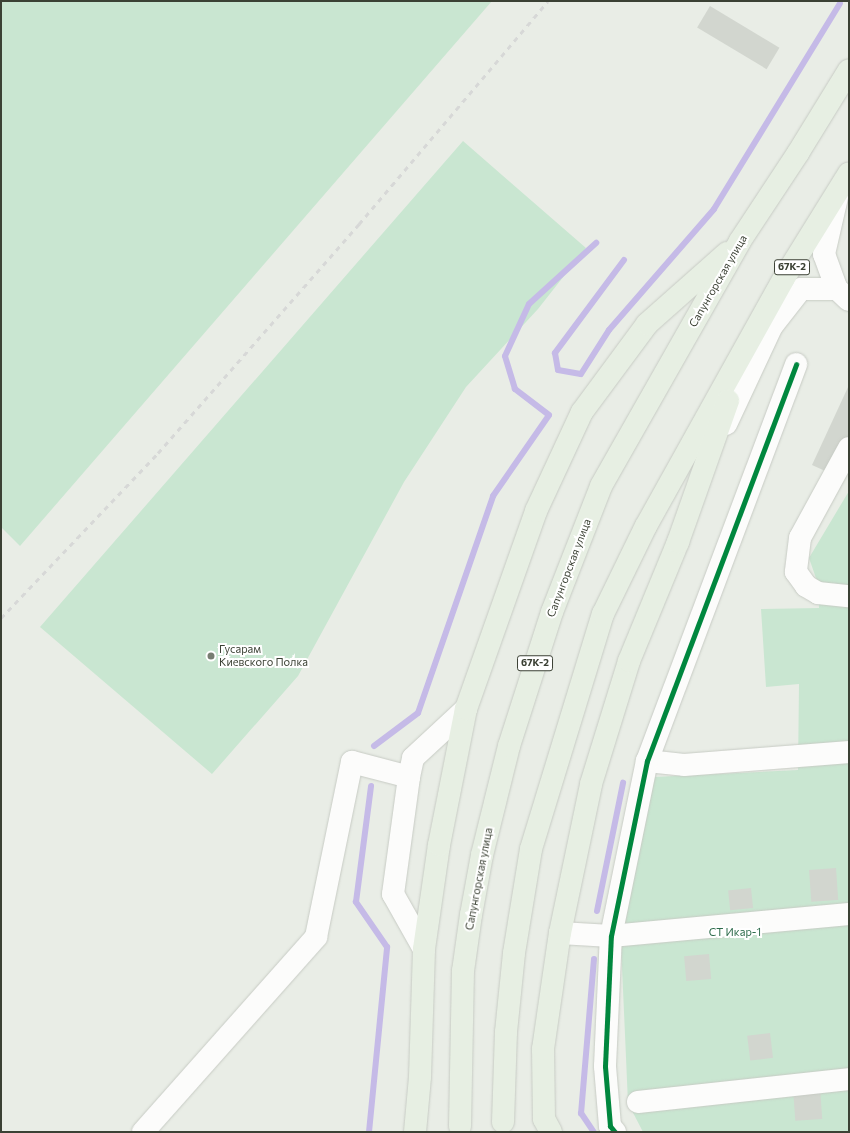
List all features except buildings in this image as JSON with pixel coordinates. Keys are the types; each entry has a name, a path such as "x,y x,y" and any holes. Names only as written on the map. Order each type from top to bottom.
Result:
{"main road":[{"name":"Сапунгорская улица","path":"460,1126 464,971 471,915 482,855 521,709 552,612 601,486 740,241 798,154 849,70"},
{"name":"67К-2","path":"503,1122 506,1032 514,953 532,849 561,745 603,614 646,526 784,278 839,192 849,173"},
{"path":"415,1132 420,1076 424,950 439,845 466,709 536,511 582,412 647,324 740,241"},
{"name":"67К-2","path":"551,1132 544,1119 543,1049 560,933 591,784 629,661 678,542 748,345"}],"street":[{"path":"839,192 824,254 843,295"},
{"path":"678,542 735,403 772,326 801,289 843,295"},
{"path":"615,1132 610,1126 605,1066 612,936 648,761 796,364"},
{"path":"849,448 800,538 796,572 806,586 818,593 849,596"},
{"path":"424,950 393,894 409,777 413,758 466,709"},
{"path":"648,761 684,765 849,752"},
{"path":"143,1132 316,937 352,762 409,777"},
{"path":"560,933 612,936 849,914"},
{"path":"638,1102 849,1079"}],"green space":[{"path":"1,1 492,1 20,546 1,527"},
{"path":"463,141 586,248 538,309 466,387 404,482 298,676 212,774 40,627"},
{"name":"СТ Икар-1","path":"849,491 849,1132 643,1132 628,1103 620,921 654,777 798,770 799,684 766,687 761,609 819,608 818,584 809,558"}],"waterway":[{"path":"624,260 555,353 558,370 581,374 609,330 714,209 840,3"},
{"path":"374,746 418,713 493,496 549,415 515,389 505,356 529,304 596,243"},
{"path":"597,911 623,783"},
{"path":"369,1132 387,947 356,902 371,786"},
{"path":"594,959 581,1113 594,1132"}],"railway":[{"path":"1,618 158,453 359,224 548,1"}],"cycle path":[{"path":"615,1132 610,1126 605,1066 611,936 647,761 796,364"}],"place":[{"name":"Гусарам Киевского Полка","path":"211,656"}]}
